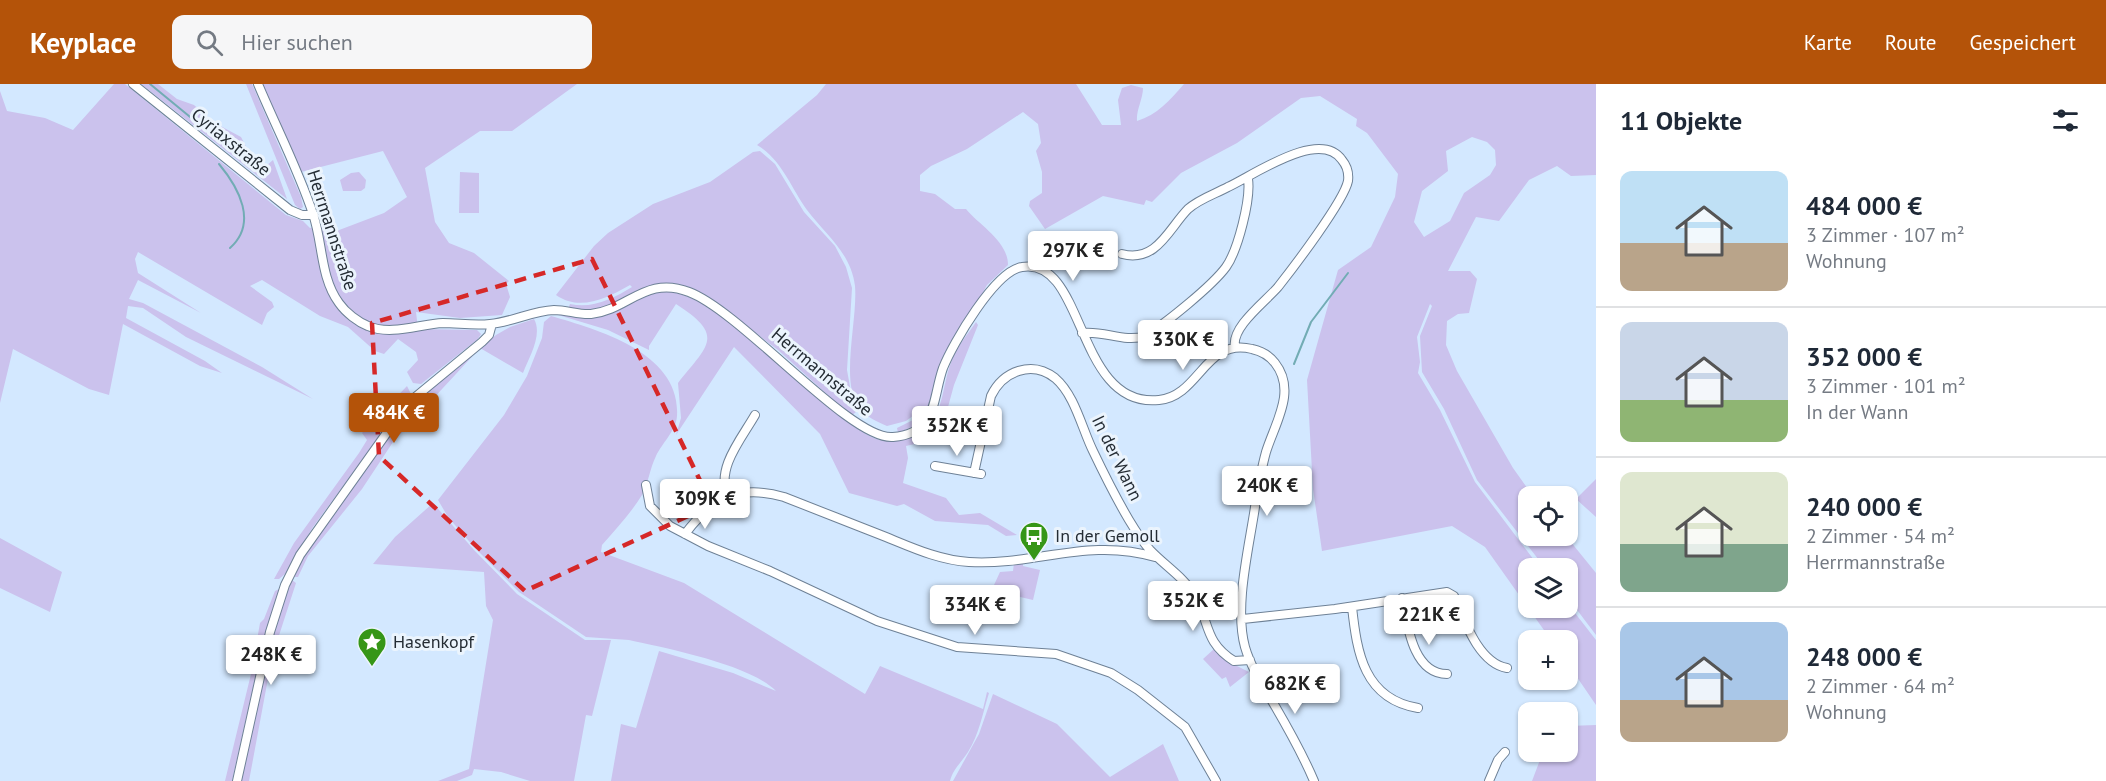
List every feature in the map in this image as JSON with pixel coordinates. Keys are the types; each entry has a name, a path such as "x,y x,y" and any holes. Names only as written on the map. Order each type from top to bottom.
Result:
{"street":[{"name":"Cyriaxstraße","path":"133,84 290,210 302,215 314,215"},
{"name":"Herrmannstraße","path":"258,84 314,215 322,262 331,289 340,305 358,320 378,329 387,330 439,323 492,324 552,310 594,314 638,293 657,288 686,290 718,309 775,353 860,426 887,437 914,432 928,420 950,355 991,288 1009,271 1030,266 1053,277 1067,299 1099,366 1110,380 1126,392 1150,400 1168,399 1191,383 1213,356 1234,347"},
{"path":"1122,254 1133,257 1143,254 1169,236 1191,207 1296,152 1316,148 1329,149 1339,155 1348,175 1345,188 1308,247 1279,285 1238,330 1234,347 1255,350 1269,356 1280,369 1285,382 1282,411 1267,448 1260,477 1246,562 1243,619 1245,643 1250,660 1314,781"},
{"path":"1082,333 1100,332 1131,339 1145,336 1220,274 1233,252 1250,190 1248,178"},
{"path":"237,781 270,632 285,585 300,555 408,403 482,342 489,335 492,324"},
{"name":"In der Wann","path":"935,465 977,474 994,389 1014,372 1028,369 1046,373 1064,388 1128,519 1158,558 1193,593 1208,635 1218,649 1234,661 1250,660"},
{"path":"728,496 724,486 725,472 755,415"},
{"path":"646,485 647,500 656,515 685,534 877,621 927,639 969,649 1056,654 1111,673 1138,690 1185,727 1216,781"},
{"path":"685,534 709,506 728,496 760,492 784,497 927,553 955,561 989,562 1099,548 1130,550 1158,558"},
{"path":"1243,619 1352,607 1447,592 1454,596 1480,648 1500,667 1507,668"},
{"path":"1402,598 1407,628 1416,650 1434,671 1447,674"},
{"path":"1352,607 1359,654 1373,682 1393,702 1418,708"},
{"path":"1489,781 1498,760 1505,752"}],"highlighted area":[{"path":"592,259 712,505 525,591 379,456 372,323"}],"shaded area":[{"path":"114,84 125,84 286,215 303,221 310,228 322,225 326,235 384,213 407,197 383,151 301,172 262,84 577,84 512,131 480,131 425,168 435,222 449,243 474,253 509,281 506,284 510,297 502,315 460,318 416,312 418,329 477,330 481,334 478,339 421,384 413,383 407,372 418,360 416,352 398,339 384,354 375,351 348,327 320,316 262,280 250,286 272,302 274,307 267,313 262,325 138,252 135,259 138,273 201,313 138,280 129,299 143,303 262,367 313,399 186,337 143,308 128,306 126,318 205,361 222,373 200,366 123,324 109,395 89,389 13,349 0,403 0,91 7,111 45,118 73,130"},
{"path":"141,84 158,84 177,99 194,105 213,122 241,137 257,168 266,166 273,160 287,199"},
{"path":"246,84 252,84 301,197 303,207 300,209 295,205"},
{"path":"826,84 1076,84 1102,125 1121,125 1118,100 1122,88 1131,85 1143,88 1137,121 1157,111 1184,84 1596,84 1596,175 1571,176 1557,166 1529,180 1499,221 1476,217 1448,271 1470,271 1477,279 1469,313 1458,314 1447,321 1446,345 1457,371 1526,486 1518,486 1518,533 1477,480 1444,409 1422,372 1420,336 1432,306 1430,304 1417,337 1420,362 1418,373 1440,410 1475,482 1518,539 1518,546 1523,546 1532,558 1518,558 1518,594 1485,547 1452,526 1322,551 1313,489 1307,380 1338,270 1371,247 1395,197 1398,174 1367,133 1356,126 1357,119 1320,96 1301,98 1237,143 1181,173 1152,202 1146,200 1144,205 1103,196 1045,229 1029,206 1030,201 1042,193 1042,172 1036,151 1041,143 1038,124 1023,112 967,149 931,166 920,175 920,191 935,194 955,209 966,209 998,241 1007,256 1008,265 987,285 968,320 956,332 956,340 933,404 921,423 898,433 897,428 913,420 917,413 906,421 887,426 865,414 854,398 850,368 855,300 853,274 837,245 807,210 780,166 757,145 817,95","holes":["1472,137 1487,142 1495,150 1496,165 1490,175 1464,193 1450,221 1424,237 1414,222 1422,191 1448,171 1446,151"]},
{"path":"760,151 775,164 804,212 835,246 846,267 852,288 847,370 852,398 848,404 856,412 851,416 778,350 708,297 689,287 669,283 658,284 637,291 608,306 590,310 568,309 570,304 586,305 602,302 632,287 630,285 603,298 584,303 565,300 556,295 594,246 608,233 653,204 710,182 753,152"},
{"path":"359,172 366,180 365,188 361,191 343,191 340,180 351,173"},
{"path":"460,172 479,173 479,213 459,213"},
{"path":"667,291 692,298 716,311 739,327 824,404 866,434 886,441 911,437 933,421 952,360 976,322 978,325 954,385 948,407 936,431 919,443 906,446 908,458 903,483 946,498 959,515 980,513 1017,535 1006,536 988,525 935,521 904,504 897,506 849,493 820,434 734,347 676,435 681,418 678,383 704,350 707,333 702,324 676,304 649,346 649,350 608,330 555,314 592,318 642,296"},
{"path":"551,316 613,337 634,348 652,360 666,376 675,394 677,416 674,427 656,456 642,495 602,545 601,552 684,583 865,694 880,666 983,709 987,692 989,693 975,738 950,781 611,781 621,724 636,728 659,651 733,673 776,691 748,673 707,659 629,640 586,637 519,592 448,517 438,500 504,415 527,376 542,338 544,322"},
{"path":"534,319 536,339 523,373 480,348 393,442 362,489 308,556 298,577 295,577 293,574 303,553 410,404 496,335 510,327"},
{"path":"407,386 411,394 313,527 285,574 279,579 274,579 294,543 367,440 362,433"},
{"path":"1596,479 1596,517 1578,501 1578,497"},
{"path":"433,503 517,594 585,640 611,640 592,716 586,715 574,781 530,781 501,772 474,769 472,775 457,781 438,781 469,769 493,620 486,606 484,572 373,564 395,537"},
{"path":"0,538 62,572 50,612 0,588"},
{"path":"1528,546 1574,546 1596,573 1596,635 1578,611 1578,558 1537,558"},
{"path":"1014,563 1023,563 1023,566 1040,570 1033,600 999,592 1000,587 994,585 1000,572 1013,571"},
{"path":"292,580 296,583 272,657 249,781 239,781 276,620"},
{"path":"279,589 261,652 232,781 225,781 251,674 260,623 264,619 275,591"},
{"path":"1578,617 1596,640 1596,705 1578,679 1578,630 1544,630 1535,618"},
{"path":"1214,649 1231,663 1249,672 1230,687 1226,677 1222,679 1203,659"},
{"path":"993,694 1057,724 1110,777 1163,744 1179,781 953,781 979,734"},
{"path":"1596,725 1596,781 1532,781 1539,762 1578,762 1578,726"}],"waterway":[{"path":"150,84 206,130"},
{"path":"219,164 239,195 244,217 243,228 230,248"},
{"path":"1294,364 1311,322 1348,273"}],"place":[{"name":"In der Gemoll","path":"1034,562"},
{"name":"Hasenkopf","path":"372,668"}]}
